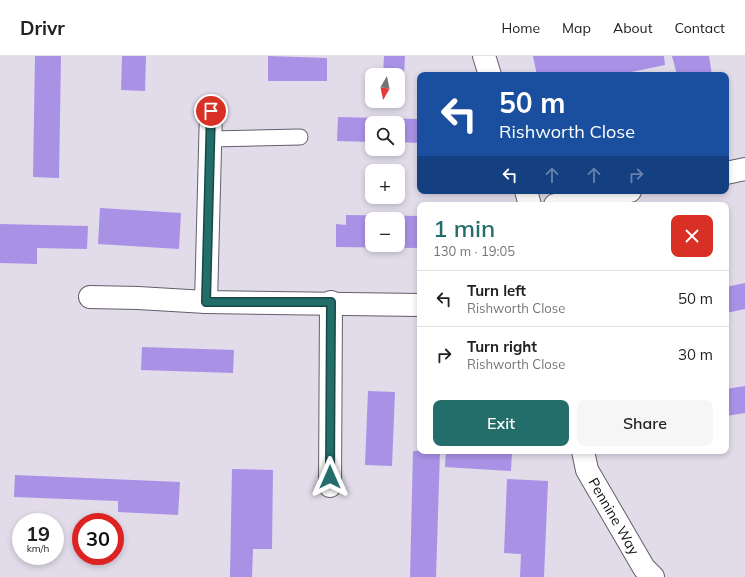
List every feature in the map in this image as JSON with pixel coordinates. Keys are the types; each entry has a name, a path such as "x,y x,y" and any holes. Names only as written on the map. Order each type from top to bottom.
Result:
{"street":[{"path":"484,56 489,72"},
{"path":"206,302 211,111"},
{"path":"729,172 745,169"},
{"path":"571,202 614,194"},
{"path":"90,297 206,302 331,302 417,305"},
{"path":"330,486 331,302"},
{"name":"Pennine Way","path":"583,454 587,470 644,568 653,577"}],"lane":[{"path":"211,139 300,137"}],"building":[{"path":"35,56 61,56 59,178 33,177"},
{"path":"122,56 146,56 145,91 121,90"},
{"path":"268,56 327,58 327,81 268,81"},
{"path":"384,56 405,56 404,68 383,68"},
{"path":"533,56 664,56 665,65 631,72 536,72"},
{"path":"672,56 709,56 712,72 676,72"},
{"path":"338,117 365,118 365,142 337,141"},
{"path":"405,119 417,119 417,143 405,142"},
{"path":"100,208 181,213 179,249 98,244"},
{"path":"346,215 365,215 365,247 336,247 336,224 346,225"},
{"path":"405,216 417,216 417,248 405,248"},
{"path":"0,224 88,226 87,249 37,248 37,264 0,263"},
{"path":"745,283 745,309 729,312 729,286"},
{"path":"142,347 234,350 233,373 141,370"},
{"path":"745,386 745,413 729,416 729,389"},
{"path":"368,391 395,392 392,466 365,465"},
{"path":"413,451 417,451 417,454 440,454 436,577 410,577"},
{"path":"446,454 512,454 511,471 445,467"},
{"path":"232,469 273,470 272,549 253,549 252,577 230,577"},
{"path":"15,475 180,482 178,515 118,512 118,501 14,497"},
{"path":"507,479 548,481 544,577 520,577 521,554 504,553"}],"route":[{"path":"211,111 206,302 331,302 330,477"}]}
